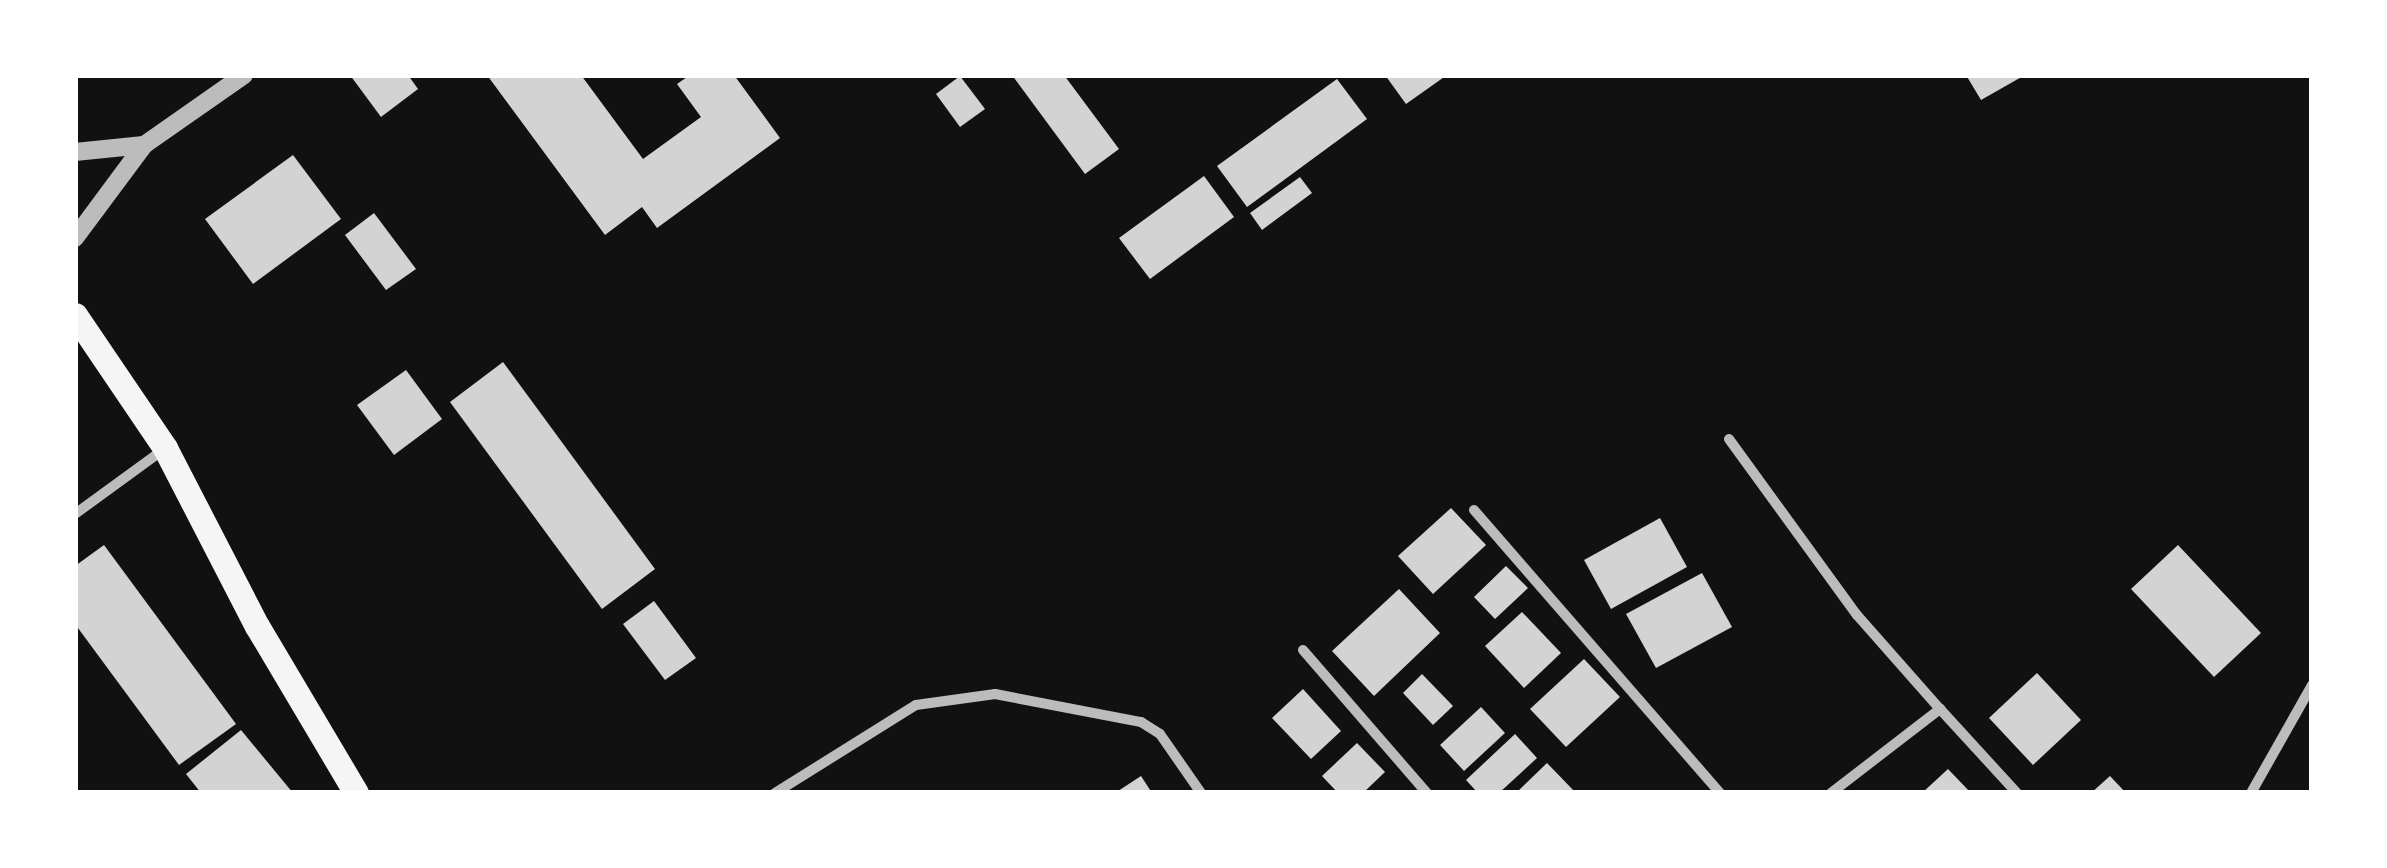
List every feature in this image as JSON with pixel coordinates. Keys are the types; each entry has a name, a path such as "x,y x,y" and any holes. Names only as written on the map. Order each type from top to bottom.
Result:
{"main road":[{"path":"75,315 164,448 258,626 356,793"}],"street":[{"path":"75,238 144,146 244,75"},
{"path":"75,152 144,146"},
{"path":"1728,438 1857,616 2017,793"},
{"path":"75,514 164,448"},
{"path":"1474,510 1720,793"},
{"path":"1304,650 1426,793"},
{"path":"2251,793 2312,685"},
{"path":"775,793 916,705 996,694 1141,722 1160,734 1201,793"},
{"path":"1831,793 1940,708"}],"building":[{"path":"350,75 408,75 418,89 381,117"},
{"path":"487,75 581,75 643,159 701,117 677,84 690,75 734,75 780,138 657,228 642,207 605,235"},
{"path":"1012,75 1064,75 1119,149 1085,174"},
{"path":"1385,75 1447,75 1406,104"},
{"path":"1966,75 2025,75 1981,100"},
{"path":"960,76 985,109 960,127 936,94"},
{"path":"1337,79 1367,119 1247,207 1217,166"},
{"path":"293,155 341,219 253,284 205,219"},
{"path":"1204,176 1234,217 1150,279 1119,238"},
{"path":"1300,177 1312,193 1262,230 1250,213"},
{"path":"374,213 416,269 386,290 345,235"},
{"path":"503,362 655,569 602,609 450,402"},
{"path":"406,370 442,419 394,455 357,405"},
{"path":"1451,508 1486,545 1433,594 1398,556"},
{"path":"1660,518 1687,567 1611,609 1584,560"},
{"path":"104,545 236,724 179,765 75,624 75,566"},
{"path":"2178,545 2261,633 2214,677 2131,589"},
{"path":"1506,566 1528,588 1495,619 1474,597"},
{"path":"1702,573 1732,627 1656,668 1626,614"},
{"path":"1399,589 1440,633 1374,696 1332,651"},
{"path":"654,601 696,658 665,680 623,624"},
{"path":"1522,612 1561,653 1524,688 1485,646"},
{"path":"1584,659 1620,697 1566,747 1530,709"},
{"path":"2037,673 2081,720 2033,765 1989,718"},
{"path":"1422,674 1453,706 1433,725 1403,693"},
{"path":"1303,689 1341,731 1311,759 1272,718"},
{"path":"1481,707 1505,733 1464,771 1440,745"},
{"path":"241,730 293,793 201,793 186,774"},
{"path":"1515,734 1537,758 1499,793 1478,793 1466,780"},
{"path":"1357,743 1385,772 1363,793 1338,793 1322,776"},
{"path":"1547,763 1576,793 1516,793"},
{"path":"1948,769 1971,793 1922,793"},
{"path":"1141,776 1152,793 1115,793"},
{"path":"2110,776 2126,793 2091,793"}]}
